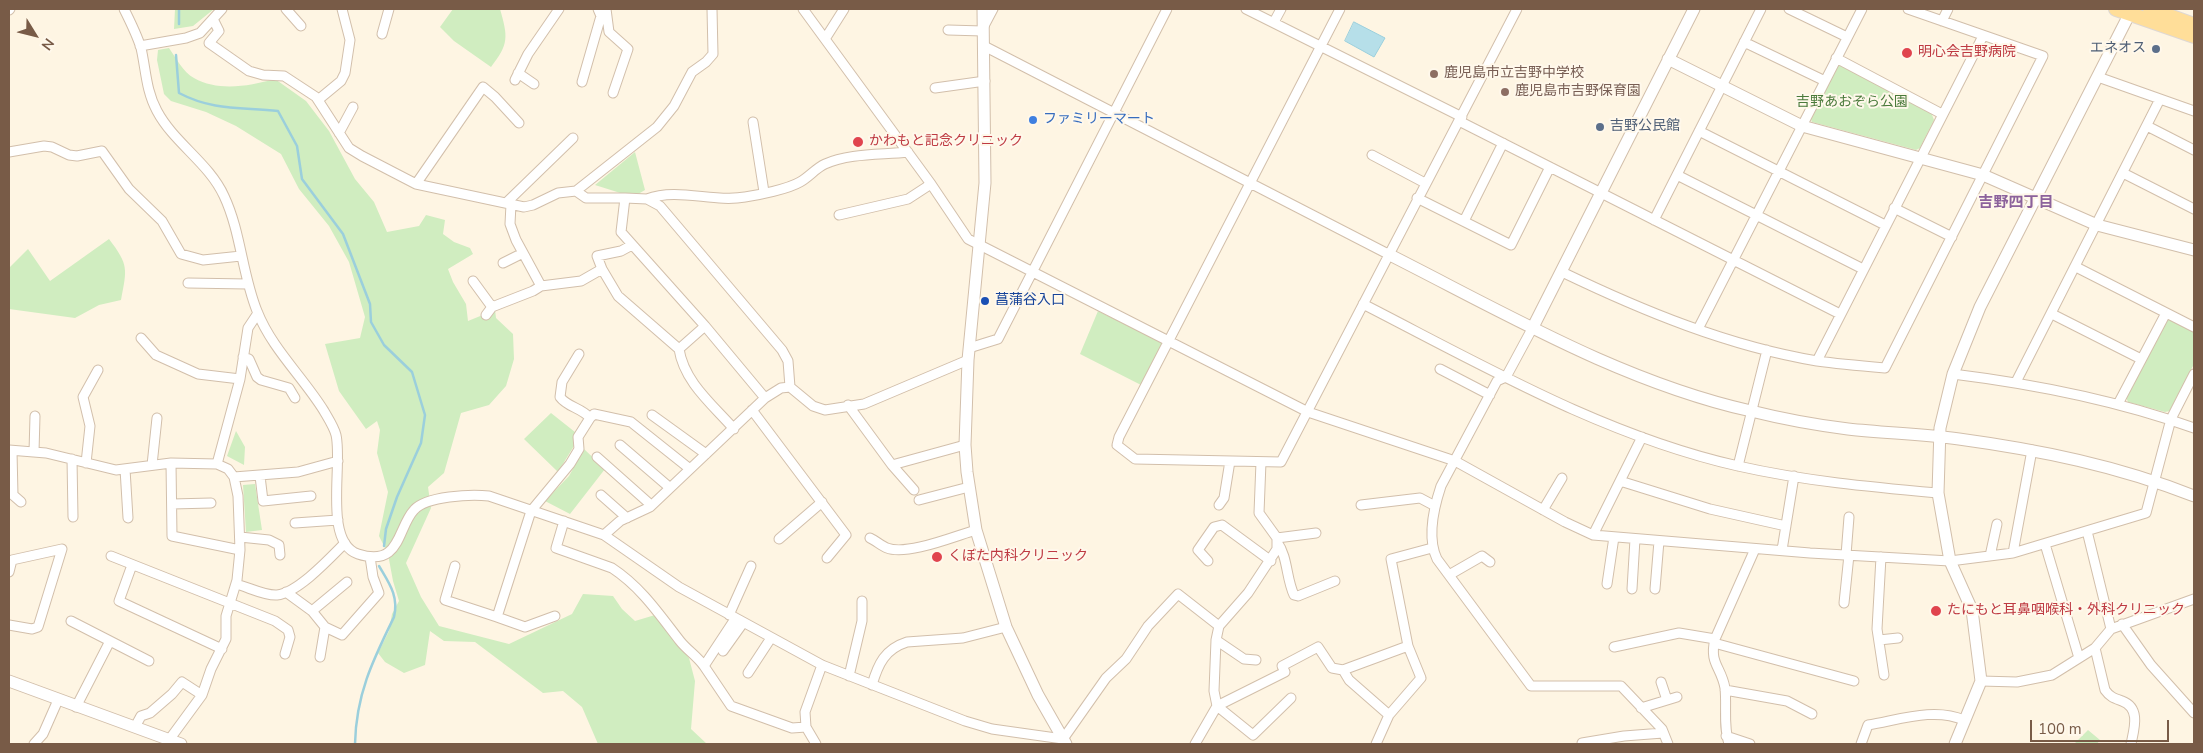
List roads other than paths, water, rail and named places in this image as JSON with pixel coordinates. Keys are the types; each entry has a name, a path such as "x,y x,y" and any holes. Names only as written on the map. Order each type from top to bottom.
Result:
{"main road":[{"path":"2116,9 2131,11 2194,36"},
{"path":"2150,9 2194,25"}],"street":[{"path":"124,9 140,46 146,82 157,113 216,181 230,211 247,284 258,314 273,341 324,410 336,435 338,530 344,543 357,554 370,556 385,554 395,546 414,510 421,504 434,500 478,494 604,534 679,587 822,666 965,721 992,729 1065,742"},
{"path":"140,46 200,33 222,9"},
{"path":"286,9 301,26"},
{"path":"318,100 341,81 344,73 350,40 342,9"},
{"path":"382,34 389,9"},
{"path":"534,84 516,76 528,54 559,9"},
{"path":"582,82 601,16 598,9"},
{"path":"606,9 609,32 628,49 613,93"},
{"path":"576,192 657,127 674,106 692,72 706,62 713,54 712,9"},
{"path":"802,9 826,38 931,184 968,239 1308,412 1455,461 1543,510 1593,534 1756,549 1950,561 2013,553 2146,513 2171,419 2194,374"},
{"path":"826,38 844,9"},
{"path":"983,9 985,183 968,360 965,445 969,487 976,530 1006,627 1038,695 1065,742"},
{"path":"983,30 993,9"},
{"path":"969,348 998,339 1167,9"},
{"path":"1246,9 1733,261 1840,314"},
{"path":"1274,22 1281,9"},
{"path":"1340,9 1117,444 1135,459 1281,462 1517,9"},
{"path":"1668,744 1652,717 1620,686 1532,686 1449,575 1432,548 1435,506 1442,486 1497,381 1506,377 1533,327 1694,9"},
{"path":"1654,220 1761,9"},
{"path":"1789,9 1847,38"},
{"path":"1698,329 1862,9"},
{"path":"1562,272 1632,305 1698,329 1767,350 1817,360 1885,368 2043,56 1908,9"},
{"path":"1942,21 1948,9"},
{"path":"1955,744 1981,681 1972,610 1950,561 1938,493 1939,437 1953,374 1980,307 2131,11"},
{"path":"213,20 219,31 209,43 249,71 263,75 284,76 318,100 349,148 416,184 509,204 533,205 558,193 576,192 586,198 647,199 655,196 683,194 718,198 745,197 801,182 824,164 841,159 908,152"},
{"path":"948,30 983,30"},
{"path":"1817,360 1983,36"},
{"path":"1744,42 1825,81"},
{"path":"984,46 1533,327 1608,364 1664,385 1750,411 1848,429 1939,437 2032,450 2093,463 2154,480 2194,496"},
{"path":"1836,58 1942,114"},
{"path":"1668,59 1802,126 1983,176 2097,225 2194,250"},
{"path":"2098,77 2194,111"},
{"path":"935,88 985,81"},
{"path":"416,184 483,87 495,96 518,124"},
{"path":"2016,382 2160,99"},
{"path":"339,133 353,108"},
{"path":"753,122 764,192"},
{"path":"2147,126 2194,150"},
{"path":"1699,131 1885,225"},
{"path":"542,286 510,224 509,204 573,138"},
{"path":"1464,221 1502,142"},
{"path":"9,152 44,146 77,156 102,151 128,189 162,221 181,254 203,260 241,256"},
{"path":"1372,155 1425,183"},
{"path":"1418,198 1511,245 1550,167"},
{"path":"2123,173 2194,210"},
{"path":"1677,175 1863,269"},
{"path":"839,215 908,199 931,184"},
{"path":"625,198 621,232 705,326 765,398"},
{"path":"647,199 660,206 782,350 788,361 790,387"},
{"path":"1894,208 1952,237"},
{"path":"632,245 621,251 598,256 602,269 618,296 679,349 686,375 734,429"},
{"path":"503,263 523,252"},
{"path":"2076,266 2194,327"},
{"path":"486,315 492,307 542,286 581,281 602,269"},
{"path":"473,281 492,307"},
{"path":"188,283 247,284"},
{"path":"1363,304 1506,377 1584,414 1642,437 1738,466 1864,487 1938,493"},
{"path":"2118,404 2166,312"},
{"path":"217,464 240,379 248,328 258,314"},
{"path":"2052,314 2141,359"},
{"path":"679,349 705,326"},
{"path":"141,338 156,355 198,374 240,379"},
{"path":"1738,466 1750,411 1767,350"},
{"path":"579,354 562,382 560,398 563,402 585,412 590,418"},
{"path":"243,357 250,359 257,377 261,380 289,388 294,398"},
{"path":"604,534 627,518 651,505 765,398 781,388 790,387 824,410 864,404 968,360"},
{"path":"1440,369 1490,395"},
{"path":"86,463 90,426 83,397 98,370"},
{"path":"1953,374 2016,382 2118,404 2171,419 2194,428"},
{"path":"848,406 892,465 914,490"},
{"path":"752,410 846,535 827,558"},
{"path":"497,617 531,511 570,464 579,449 578,437 594,414 631,422 690,469"},
{"path":"652,415 706,454"},
{"path":"34,452 35,416"},
{"path":"152,465 157,418"},
{"path":"1593,534 1642,437"},
{"path":"620,445 669,487"},
{"path":"892,465 965,445"},
{"path":"2013,553 2032,450"},
{"path":"21,502 13,495 10,451 34,452 116,470 171,463 217,464 228,469 234,476 240,550 236,584 226,616 226,639 210,669 202,695 170,740"},
{"path":"597,457 651,505"},
{"path":"72,459 73,517"},
{"path":"234,476 260,476 298,472 338,460"},
{"path":"1219,506 1224,498 1230,461"},
{"path":"1260,462 1259,513 1282,549 1290,587 1294,596 1335,580"},
{"path":"171,463 172,536 240,550"},
{"path":"125,469 128,518"},
{"path":"260,476 263,501 311,496"},
{"path":"1782,550 1794,476"},
{"path":"1543,510 1562,478"},
{"path":"1620,481 1710,509 1786,526"},
{"path":"919,500 969,487"},
{"path":"601,495 627,518"},
{"path":"1361,505 1420,498 1435,506"},
{"path":"779,539 822,502"},
{"path":"172,504 211,503"},
{"path":"1844,603 1849,517"},
{"path":"295,523 338,520"},
{"path":"564,521 556,548 619,572 648,599 682,643 697,656 731,706 792,728 806,726"},
{"path":"1990,556 1997,524"},
{"path":"1208,561 1198,550 1214,527 1222,525 1271,561"},
{"path":"870,538 887,548 897,550 909,549 976,530"},
{"path":"2087,531 2111,629"},
{"path":"1277,540 1316,533"},
{"path":"240,537 269,540 279,545 280,555"},
{"path":"1607,584 1614,537"},
{"path":"1632,589 1635,539"},
{"path":"1277,540 1277,549 1271,561 1218,626 1214,691 1217,706 1253,735 1291,698"},
{"path":"1655,589 1659,541"},
{"path":"236,584 277,595 286,592 314,573 344,543"},
{"path":"2044,544 2079,658"},
{"path":"1376,744 1390,715 1421,678 1408,646 1391,558 1432,548"},
{"path":"9,572 10,560 62,549 38,626 32,629 9,625"},
{"path":"1750,744 1727,740 1725,690 1712,653 1715,641 1756,549"},
{"path":"110,556 275,621 288,630 290,637 285,654"},
{"path":"286,592 312,611 325,627 342,635 379,592 373,577 370,556"},
{"path":"1449,575 1482,556 1490,562"},
{"path":"1881,557 1877,629 1884,674"},
{"path":"132,565 119,600 222,649"},
{"path":"456,566 445,600 525,626 555,616"},
{"path":"723,651 736,619 751,566"},
{"path":"312,611 347,582"},
{"path":"1065,742 1106,678 1126,659 1148,626 1178,594 1218,626"},
{"path":"1981,681 2017,682 2052,675 2095,648 2111,629 2194,599"},
{"path":"849,676 862,621 862,601"},
{"path":"704,666 736,619"},
{"path":"71,621 149,661"},
{"path":"2122,624 2151,665 2194,713"},
{"path":"320,657 325,627"},
{"path":"872,685 878,666 884,657 898,645 907,642 963,638 1006,627"},
{"path":"1614,647 1679,632 1854,681"},
{"path":"748,674 771,638"},
{"path":"1879,640 1898,638"},
{"path":"1216,640 1244,659 1256,660"},
{"path":"76,706 110,641"},
{"path":"1195,744 1217,706 1285,672 1282,666 1318,647 1332,668 1344,670 1408,646"},
{"path":"2095,648 2105,690 2109,696 2123,701 2132,708 2135,715 2131,744"},
{"path":"816,744 806,726 805,712 822,666"},
{"path":"1344,670 1349,680 1390,715"},
{"path":"9,680 58,700 181,744"},
{"path":"135,727 141,716 150,713 172,694 182,682 202,695"},
{"path":"1661,682 1667,700"},
{"path":"1725,690 1787,701 1812,714"},
{"path":"1641,708 1677,697"},
{"path":"34,744 43,734 58,700"},
{"path":"1861,744 1868,725 1932,714 1952,715 1964,720"},
{"path":"1582,743 1624,736 1663,733"}],"water":[{"path":"1354,22 1385,38 1374,57 1345,41"}],"waterway":[{"path":"179,9 179,24"},
{"path":"176,55 179,93 216,106 278,111 297,146 302,179 343,234 370,304 371,322 384,345 412,372 425,415 421,443 397,497 386,529 384,546"},
{"path":"355,744 362,693 379,648 394,617 394,596 379,566"}],"place":[{"name":"エネオス","path":"2156,49"},
{"name":"明心会吉野病院","path":"1907,53"},
{"name":"鹿児島市立吉野中学校","path":"1434,74"},
{"name":"鹿児島市吉野保育園","path":"1505,92"},
{"name":"ファミリーマート","path":"1033,120"},
{"name":"吉野公民館","path":"1600,127"},
{"name":"かわもと記念クリニック","path":"858,142"},
{"name":"菖蒲谷入口","path":"985,301"},
{"name":"くぼた内科クリニック","path":"937,557"},
{"name":"たにもと耳鼻咽喉科・外科クリニック","path":"1936,611"}],"district":[{"name":"吉野四丁目","path":"2016,203"}],"park label":[{"name":"吉野あおぞら公園","path":"1852,103"}]}
